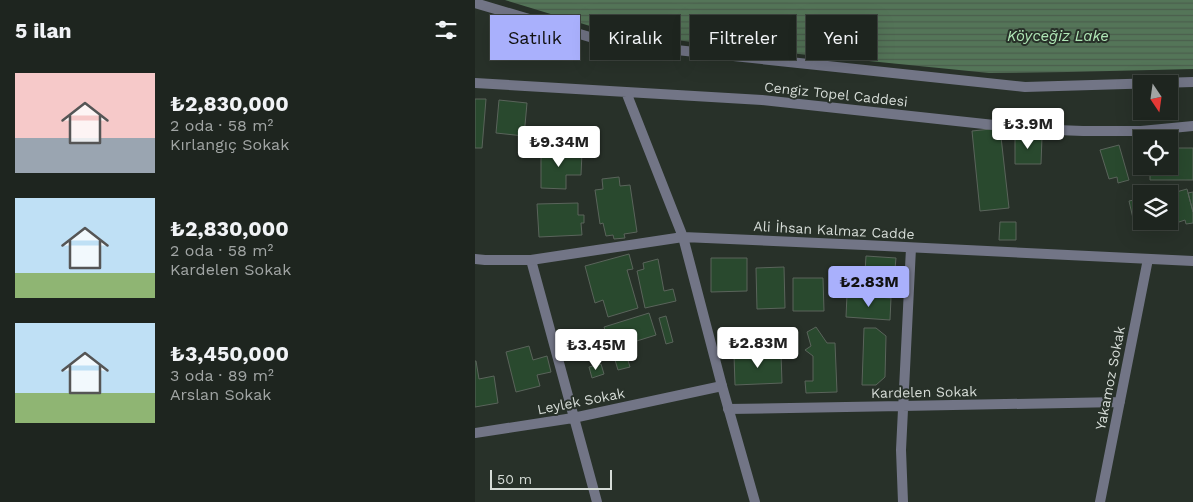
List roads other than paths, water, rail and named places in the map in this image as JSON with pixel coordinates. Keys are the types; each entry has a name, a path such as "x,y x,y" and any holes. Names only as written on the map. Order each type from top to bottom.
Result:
{"street":[{"path":"475,3 610,43 1025,87 1193,82"},
{"name":"Cengiz Topel Caddesi","path":"475,83 762,100 1031,129 1122,131 1193,126"},
{"path":"626,92 683,237 728,409 755,502"},
{"name":"Ali İhsan Kalmaz Cadde","path":"475,259 531,260 683,237 1193,261"},
{"path":"903,502 902,406 911,248"},
{"name":"Yakamoz Sokak","path":"1100,502 1148,259"},
{"path":"531,260 597,502"},
{"name":"Leylek Sokak","path":"475,433 573,418 722,386"},
{"name":"Kardelen Sokak","path":"728,409 1120,402"}],"water":[{"name":"Köyceğiz Lake","path":"505,0 1193,0 1193,69 989,73 859,60 877,60 877,15 806,15 806,55 796,54 796,15 690,15 690,42 680,41 680,15 590,15 590,26 580,23 580,15 554,15"}]}
